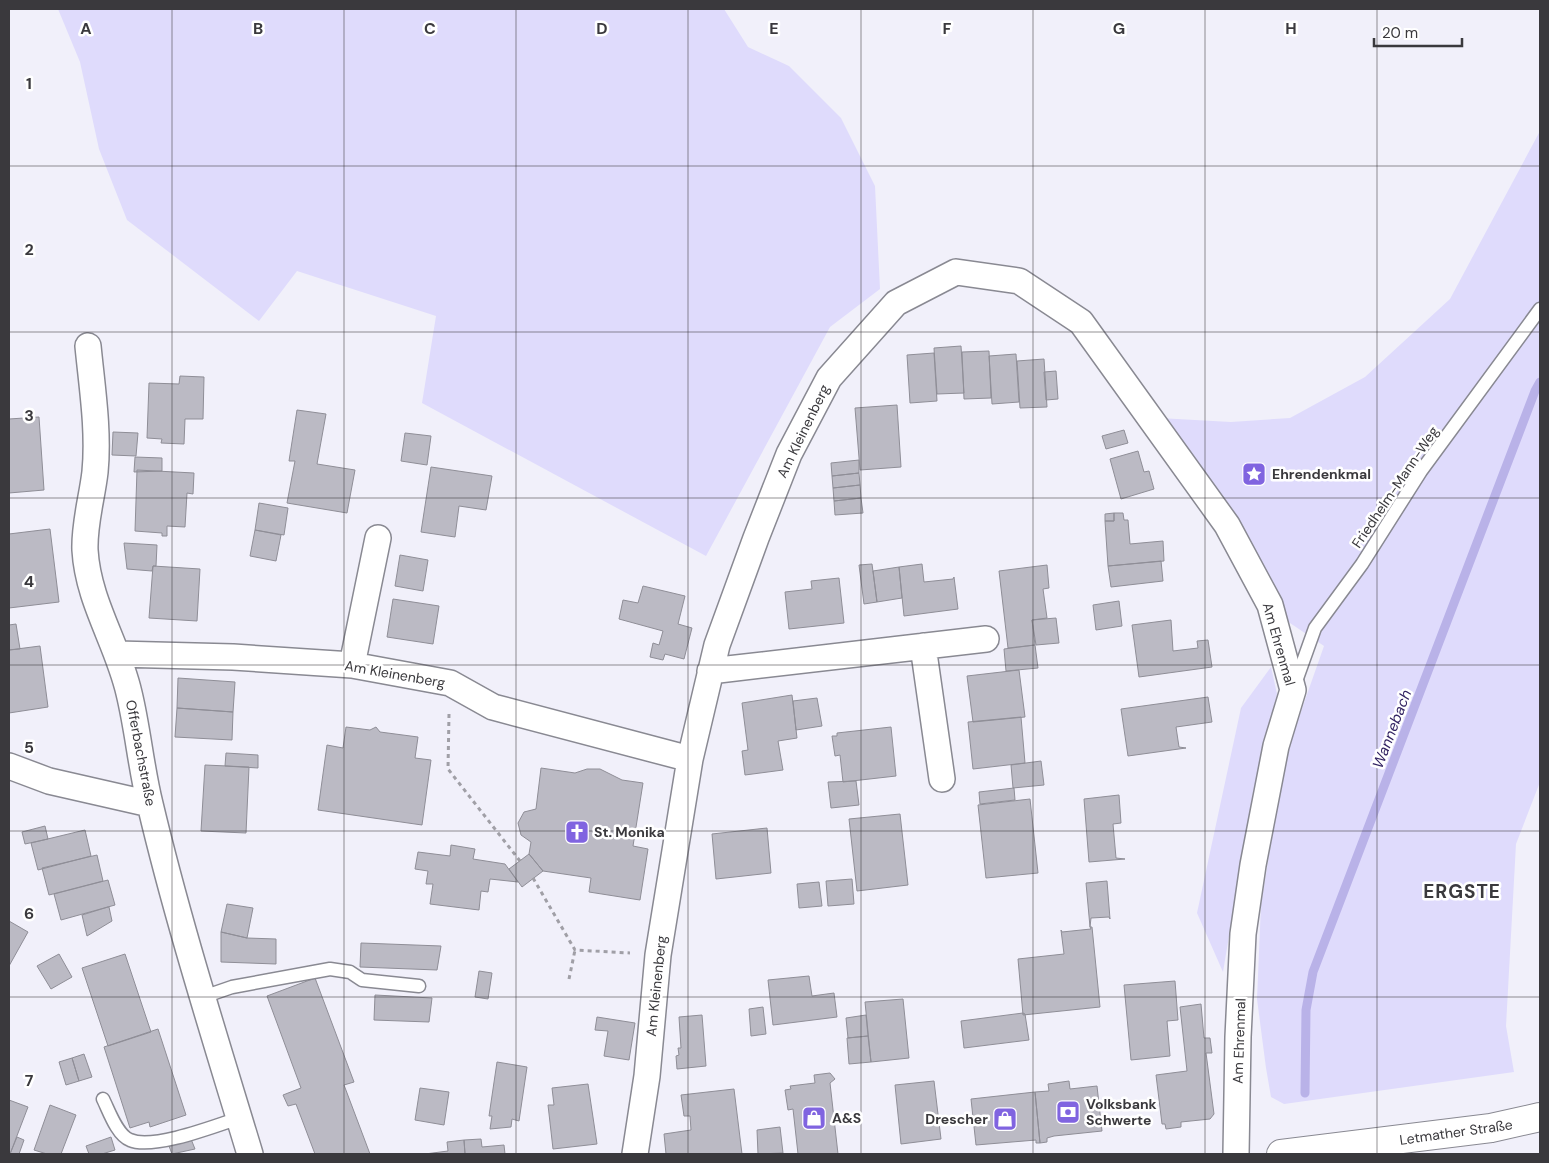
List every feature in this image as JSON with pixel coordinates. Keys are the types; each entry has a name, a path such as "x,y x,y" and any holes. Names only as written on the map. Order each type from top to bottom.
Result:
{"main road":[{"name":"Letmather Straße","path":"1281,1154 1491,1128 1540,1117"}],"street":[{"name":"Am Kleinenberg","path":"635,1154 647,1076 658,955 690,759 717,645 749,556 789,454 829,378 896,303 956,272"},
{"name":"Am Ehrenmal","path":"956,272 1019,281 1081,322 1227,525 1270,605 1293,690 1276,746 1243,934 1238,1038 1236,1154"},
{"name":"Offerbachstraße","path":"88,346 94,406 95,470 85,550 93,596 103,625 117,654 129,693 150,804 203,997 250,1154"},
{"path":"352,665 378,538"},
{"path":"710,671 986,639"},
{"path":"923,646 942,779"},
{"name":"Am Kleinenberg","path":"117,654 233,657 352,665 450,683 493,707 690,759"},
{"path":"9,766 49,781 150,804"}],"lane":[{"name":"Friedhelm-Mann-Weg","path":"1293,690 1315,628 1362,564 1420,471 1540,309"},
{"path":"203,997 232,987 330,969 350,972 362,980 419,986"},
{"path":"102,1099 116,1125 128,1140 142,1142 181,1137 239,1118"}],"path":[{"path":"450,683 448,770 520,861"},
{"path":"533,878 575,950 569,979"},
{"path":"575,950 658,955"}],"shaded area":[{"path":"58,9 724,9 748,47 789,66 841,118 875,186 880,289 830,327 706,556 422,403 436,316 297,271 259,321 127,220 99,149 80,62"},
{"path":"1540,131 1540,782 1516,844 1506,1026 1514,1072 1284,1104 1271,1097 1257,999 1261,905 1285,757 1324,646 1265,606 1159,418 1231,422 1290,418 1365,377 1450,299"},
{"path":"1271,667 1277,694 1253,792 1223,972 1197,913 1241,708"}],"building":[{"path":"961,346 964,393 937,394 934,348"},
{"path":"989,351 991,398 964,399 962,352"},
{"path":"934,353 937,401 910,403 907,355"},
{"path":"1016,354 1019,402 992,404 989,356"},
{"path":"1044,359 1047,407 1020,408 1017,361"},
{"path":"1056,371 1058,399 1046,400 1044,372"},
{"path":"180,376 204,377 203,419 185,419 184,444 161,443 162,439 147,438 149,383 179,384"},
{"path":"897,405 901,467 860,470 855,408"},
{"path":"297,410 326,414 317,464 355,470 347,513 287,503 295,461 289,461"},
{"path":"39,417 44,490 9,493 9,419"},
{"path":"1124,430 1128,443 1106,449 1102,436"},
{"path":"113,432 138,433 136,456 112,455"},
{"path":"405,433 431,436 427,465 401,461"},
{"path":"1138,451 1144,472 1149,471 1154,489 1121,499 1110,459"},
{"path":"135,457 162,458 162,471 134,472"},
{"path":"859,460 859,473 832,476 831,463"},
{"path":"431,467 492,476 486,510 459,506 455,537 421,532"},
{"path":"137,470 194,473 193,494 187,493 185,527 167,526 167,536 162,536 162,533 135,531"},
{"path":"859,473 860,485 833,488 832,476"},
{"path":"860,485 861,498 834,501 833,488"},
{"path":"861,498 863,513 835,515 834,501"},
{"path":"259,503 288,508 284,535 255,530"},
{"path":"1114,513 1114,521 1105,521 1105,514"},
{"path":"1114,513 1123,513 1124,520 1128,520 1130,544 1163,541 1164,561 1108,566 1105,521 1114,521"},
{"path":"50,529 59,602 9,608 9,534"},
{"path":"255,530 281,535 276,561 250,556"},
{"path":"124,543 157,545 156,566 153,566 152,571 127,569"},
{"path":"400,555 428,560 423,591 395,586"},
{"path":"1161,561 1163,581 1111,587 1108,566"},
{"path":"872,564 877,602 864,604 859,565"},
{"path":"922,564 924,582 953,579 954,577 958,609 904,616 899,567"},
{"path":"1047,565 1049,588 1043,589 1047,618 1032,620 1035,645 1008,648 999,571"},
{"path":"153,566 200,569 197,621 149,618"},
{"path":"899,567 902,598 877,602 873,571"},
{"path":"839,578 844,623 789,629 785,592 812,589 811,581"},
{"path":"643,586 685,596 678,624 692,628 684,659 665,654 663,660 650,657 653,643 659,645 663,631 619,619 623,600 638,603"},
{"path":"393,599 439,606 433,644 387,637"},
{"path":"1119,601 1122,626 1096,630 1093,605"},
{"path":"1056,618 1059,643 1036,645 1032,620"},
{"path":"1171,620 1173,651 1198,648 1197,641 1208,640 1212,667 1139,677 1132,625"},
{"path":"16,624 20,649 9,650 9,625"},
{"path":"1035,645 1038,668 1006,671 1004,649"},
{"path":"40,646 48,707 9,713 9,650"},
{"path":"1019,670 1025,717 973,722 967,676"},
{"path":"178,678 235,682 233,712 177,708"},
{"path":"792,695 797,738 778,741 783,770 745,775 742,751 748,750 742,703"},
{"path":"1208,697 1212,722 1176,727 1179,747 1186,748 1128,756 1121,709"},
{"path":"817,698 822,726 796,730 793,701"},
{"path":"177,708 233,712 232,740 175,737"},
{"path":"1021,717 1025,763 973,769 968,722"},
{"path":"346,727 370,730 376,727 380,732 418,737 415,758 431,760 422,825 318,810 327,745 343,748"},
{"path":"891,727 896,776 843,782 840,755 835,756 832,736 837,736 837,733"},
{"path":"226,753 258,755 258,768 225,766"},
{"path":"1041,761 1044,785 1013,788 1011,765"},
{"path":"205,765 249,767 246,833 201,831"},
{"name":"St. Monika","path":"541,768 575,773 587,769 600,769 622,780 643,783 633,846 648,849 640,900 589,892 591,878 543,871 529,854 531,842 521,835 518,823 524,812 536,809"},
{"path":"856,781 859,805 831,808 828,782"},
{"path":"1014,788 1015,800 980,804 979,792"},
{"path":"1119,795 1121,823 1113,824 1116,858 1125,859 1089,862 1084,799"},
{"path":"1030,799 1038,873 986,878 978,805"},
{"path":"900,814 908,885 857,891 849,819"},
{"path":"45,826 48,839 25,844 22,832"},
{"path":"767,828 771,873 716,879 712,834"},
{"path":"85,830 91,856 38,870 31,843"},
{"path":"451,845 475,849 473,859 505,864 518,882 490,879 488,892 481,891 479,910 430,904 433,884 426,884 428,871 415,869 418,852 450,856"},
{"path":"529,854 543,871 522,887 509,869"},
{"path":"97,855 103,881 49,895 42,868"},
{"path":"852,879 854,904 828,906 826,881"},
{"path":"108,880 115,905 61,920 54,894"},
{"path":"1107,881 1110,919 1109,917 1091,918 1090,927 1086,883"},
{"path":"819,882 822,906 799,908 797,884"},
{"path":"227,904 253,908 247,938 221,932"},
{"path":"109,907 112,921 87,936 82,915"},
{"path":"9,921 28,932 9,966"},
{"path":"1090,927 1092,927 1100,1007 1023,1015 1018,959 1064,954 1061,930 1062,932 1091,929"},
{"path":"221,932 247,938 276,939 276,964 221,962"},
{"path":"361,943 441,946 437,970 360,967"},
{"path":"59,954 72,977 51,989 37,966"},
{"path":"125,954 151,1032 108,1046 82,968"},
{"path":"479,971 492,973 488,999 475,997"},
{"path":"809,976 812,996 834,993 837,1017 773,1025 768,980"},
{"path":"315,978 354,1082 344,1085 370,1154 315,1154 296,1104 288,1106 283,1095 301,1088 267,996"},
{"path":"1175,981 1178,1020 1167,1021 1170,1056 1131,1060 1124,985"},
{"path":"375,995 432,998 429,1022 374,1020"},
{"path":"903,999 909,1058 871,1062 865,1002"},
{"path":"1201,1004 1204,1038 1210,1038 1212,1053 1206,1053 1214,1114 1210,1119 1181,1122 1181,1127 1166,1129 1165,1124 1162,1124 1156,1075 1187,1071 1180,1007"},
{"path":"763,1007 766,1034 751,1036 749,1009"},
{"path":"1025,1014 1029,1040 964,1048 961,1021"},
{"path":"702,1015 706,1066 677,1069 676,1056 679,1055 678,1048 681,1048 679,1017"},
{"path":"866,1015 868,1036 848,1038 846,1018"},
{"path":"597,1017 635,1023 629,1060 604,1056 608,1031 595,1030"},
{"path":"158,1029 186,1115 150,1127 149,1122 130,1128 104,1047"},
{"path":"868,1036 871,1062 849,1064 847,1038"},
{"path":"84,1054 92,1077 79,1081 72,1058"},
{"path":"72,1058 79,1081 66,1085 59,1062"},
{"path":"497,1062 527,1067 519,1121 512,1119 511,1127 490,1129 492,1116 489,1116"},
{"name":"A&S","path":"830,1073 835,1079 830,1083 838,1154 798,1154 793,1109 788,1110 785,1090 791,1089 790,1086 815,1083 814,1075"},
{"path":"934,1081 941,1139 901,1144 895,1085"},
{"name":"Volksbank Schwerte","path":"1069,1081 1070,1089 1097,1086 1102,1131 1054,1136 1047,1138 1047,1142 1040,1143 1035,1092 1049,1091 1048,1084"},
{"path":"588,1084 597,1144 553,1149 548,1105 554,1105 552,1088"},
{"path":"420,1088 449,1092 444,1125 415,1120"},
{"path":"734,1089 742,1154 666,1154 664,1134 691,1130 690,1116 684,1116 681,1095"},
{"name":"Drescher","path":"1035,1092 1040,1143 1036,1143 1036,1140 976,1145 971,1099"},
{"path":"9,1100 28,1107 10,1154 9,1154"},
{"path":"50,1105 76,1115 61,1154 47,1154 34,1150"},
{"path":"780,1127 783,1153 758,1154 757,1130"},
{"path":"17,1137 24,1140 19,1154 10,1154"},
{"path":"111,1137 115,1150 102,1154 89,1154 86,1146"},
{"path":"191,1139 195,1149 172,1154 169,1146"},
{"path":"481,1139 482,1147 504,1145 505,1154 465,1154 464,1140"},
{"path":"464,1140 465,1154 425,1154 448,1151 447,1142"}],"waterway":[{"name":"Wannebach","path":"1305,1093 1306,1010 1313,972 1540,382"}],"place":[{"name":"Ehrendenkmal","path":"1254,474"},
{"name":"St. Monika","path":"577,832"},
{"name":"Volksbank Schwerte","path":"1068,1112"},
{"name":"A&S","path":"814,1118"},
{"name":"Drescher","path":"1005,1119"}],"district":[{"name":"ERGSTE","path":"1462,891"}]}
